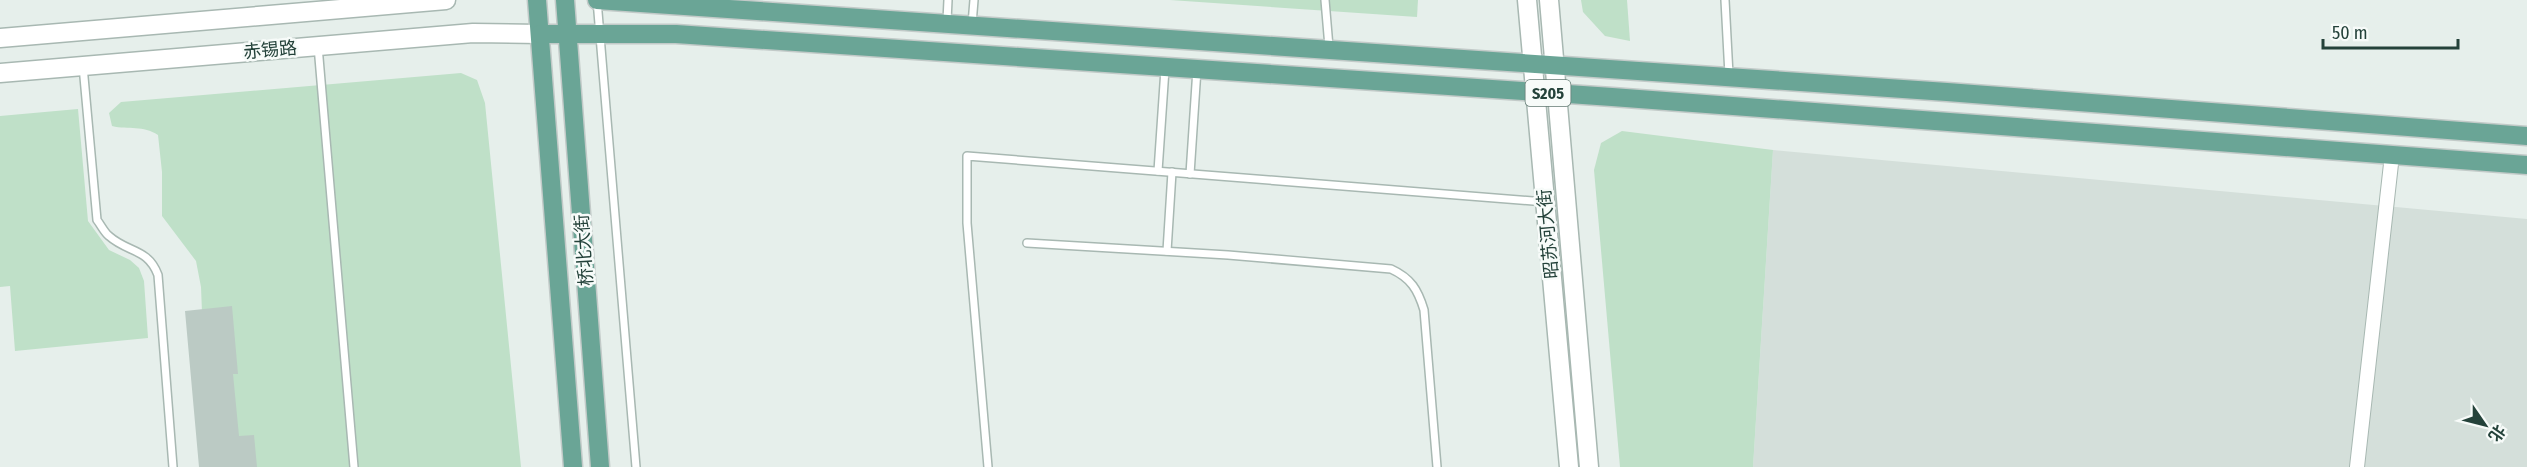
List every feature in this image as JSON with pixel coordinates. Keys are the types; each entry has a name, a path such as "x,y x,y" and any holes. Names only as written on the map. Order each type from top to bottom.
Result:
{"main road":[{"name":"桥北大街","path":"537,0 573,467"},
{"name":"桥北大街","path":"565,0 600,467"},
{"name":"S205","path":"597,0 1730,77 2527,136"},
{"name":"S205","path":"540,34 568,32 676,34 1557,93 2527,165"}],"street":[{"name":"赤锡路","path":"0,38 446,0"},
{"name":"昭苏河大街","path":"1527,0 1569,467"},
{"name":"昭苏河大街","path":"1549,0 1589,467"},
{"name":"赤锡路","path":"0,73 473,33 540,34"},
{"path":"2357,467 2392,155"}],"lane":[{"path":"597,0 636,467"},
{"path":"946,23 948,0"},
{"path":"972,25 974,0"},
{"path":"1325,0 1329,50"},
{"path":"1725,0 1730,77"},
{"path":"318,46 354,467"},
{"path":"83,66 97,220 108,236 144,254 154,264 158,275 173,467"},
{"path":"1158,171 1166,67"},
{"path":"1190,174 1197,69"},
{"path":"988,467 967,223 967,156 1545,202"},
{"path":"1167,251 1172,172"},
{"path":"1026,243 1167,251 1392,269 1403,274 1418,290 1424,310 1437,467"}],"shaded area":[{"path":"1773,150 2527,219 2527,467 1753,467"}],"green space":[{"path":"1170,0 1418,0 1417,17"},
{"path":"1581,0 1627,0 1630,41 1605,36 1583,12"},
{"path":"461,73 477,80 485,103 521,467 208,467 201,287 196,261 162,216 162,172 158,135 141,129 112,126 109,113 121,102"},
{"path":"78,109 88,221 109,250 130,260 139,268 144,281 148,338 15,351 10,286 0,287 0,116"},
{"path":"1622,131 1773,150 1753,467 1620,467 1594,170 1601,143"}],"building":[{"path":"232,306 238,374 233,374 239,436 254,435 257,467 199,467 185,311"}]}
